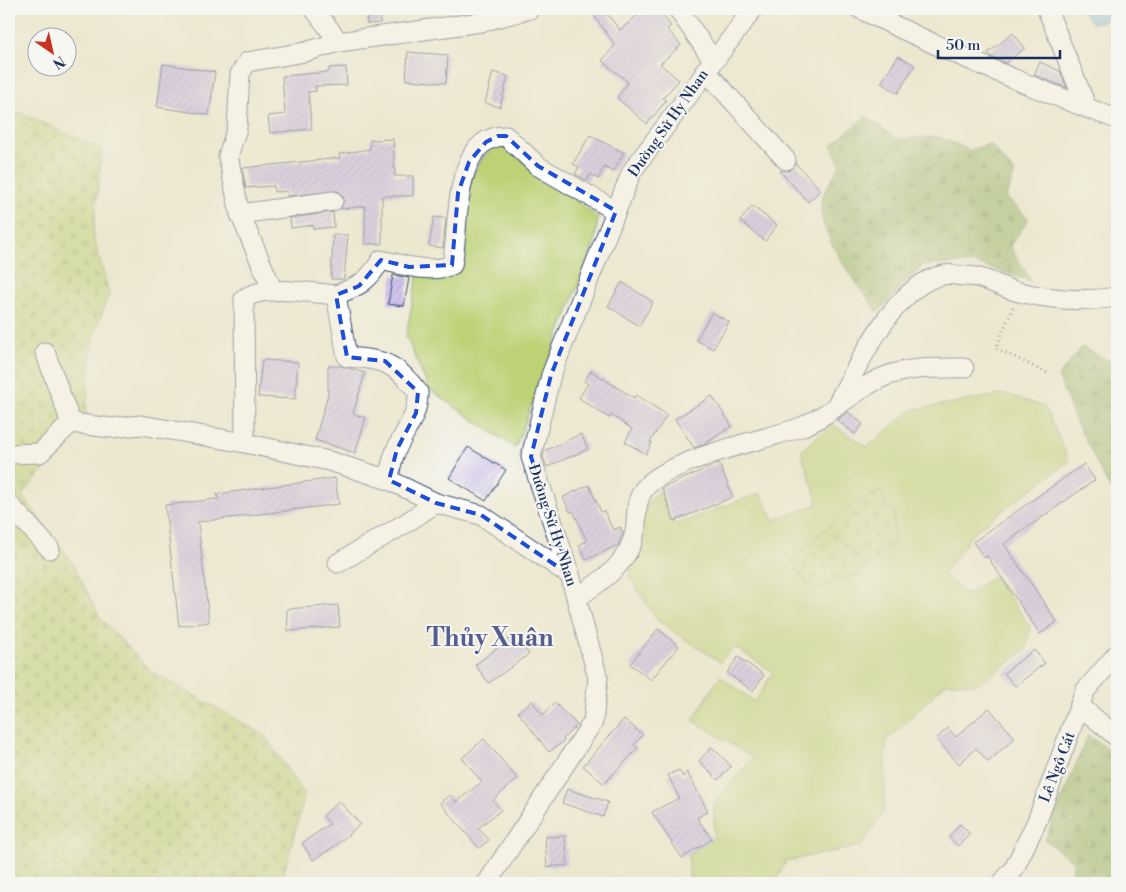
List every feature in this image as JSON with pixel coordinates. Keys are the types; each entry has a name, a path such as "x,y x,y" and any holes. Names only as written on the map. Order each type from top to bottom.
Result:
{"street":[{"path":"314,9 339,42"},
{"path":"273,291 240,214 228,156 238,128 240,74 243,66 247,62 305,52 339,42 481,22 530,9"},
{"path":"678,9 709,65 786,160"},
{"name":"Đường Sử Hy Nhan","path":"487,883 593,722 598,678 577,598 531,457 551,375 632,171 709,65 753,9"},
{"path":"860,9 950,53 1035,89 1117,119"},
{"path":"1047,9 1088,108"},
{"path":"245,443 244,299 250,294 273,291 336,295 359,286 372,275 381,260 409,267 444,268 452,265 458,193 469,162 486,142 498,136 506,136 538,166 616,211"},
{"path":"240,214 333,201"},
{"path":"835,407 876,335 899,304 922,284 944,275 978,276 1018,292 1091,301 1117,297"},
{"path":"336,295 347,357 385,361 397,368 418,392 416,413 397,449 391,464 389,480"},
{"path":"45,352 71,423"},
{"path":"577,598 613,572 624,558 635,532 636,506 644,489 664,473 726,448 803,426 870,384 892,374 923,367 964,368"},
{"path":"71,423 111,428 141,425 329,460 389,480 436,503 482,515 570,575"},
{"path":"9,454 40,453 71,423"},
{"path":"338,562 406,523 436,503"},
{"path":"9,504 50,549"},
{"name":"Lê Ngô Cát","path":"1002,883 1014,870 1037,821 1085,691 1117,654"},
{"path":"1080,706 1117,738"}],"path":[{"path":"1018,292 996,348 1049,374"}],"highlighted area":[{"path":"498,136 506,136 538,166 616,211 551,375 531,457 570,575 481,515 436,503 389,480 397,449 416,413 418,392 385,361 347,357 336,295 359,286 381,260 409,267 452,265 458,193 469,162 486,142"}],"green space":[{"path":"9,108 102,149 93,236 109,293 92,341 86,413 55,457 22,495 73,564 100,618 151,671 264,735 305,795 282,879 278,883 9,883"},
{"path":"866,116 897,139 939,137 970,150 990,144 1015,173 1006,197 1029,219 1010,246 1031,281 973,263 923,265 878,312 840,258 824,227 821,212 823,196 840,165 832,145"},
{"path":"500,144 598,217 594,245 515,448 429,389 406,336 418,273 458,271 465,243 469,187 482,159"},
{"path":"1082,347 1117,365 1117,484 1110,489 1076,422 1058,376"},
{"path":"1005,394 1045,407 1069,461 974,532 943,574 967,595 994,576 1030,626 1026,650 978,684 946,683 886,741 884,811 861,846 786,861 775,883 690,883 688,856 714,837 714,803 753,758 693,720 720,676 755,702 773,672 735,647 720,662 658,621 629,576 646,506 659,489 674,525 760,493 774,520 818,504 801,451 832,424 867,447 912,410"},
{"path":"880,491 894,512 894,541 863,572 812,591 791,561 855,503"},
{"path":"1088,735 1117,755 1117,883 1072,883 1073,861 1045,840"}],"water":[{"path":"1081,9 1117,9 1117,17 1093,24"}],"building":[{"path":"366,9 380,9 380,23 367,24"},
{"path":"603,9 620,30 645,9 657,9 671,26 667,29 681,45 660,64 679,80 663,98 666,101 647,124 617,98 628,82 602,61 615,45 594,16"},
{"path":"1013,33 1025,48 1006,63 991,57 988,53"},
{"path":"408,52 448,55 446,83 406,80"},
{"path":"898,56 915,65 898,93 881,83"},
{"path":"1040,62 1060,71 1067,88 1034,75"},
{"path":"163,64 215,72 209,115 157,107"},
{"path":"346,67 347,85 315,86 316,91 308,92 312,129 270,133 268,116 285,114 282,76 329,72 329,68"},
{"path":"493,72 508,76 500,107 485,103"},
{"path":"590,135 624,153 613,172 604,167 598,179 591,174 587,181 575,174 579,167 573,164"},
{"path":"393,139 395,176 413,176 413,196 382,196 382,244 365,244 365,206 341,209 344,199 338,191 287,196 287,191 274,192 274,186 246,188 242,168 340,158 339,154 370,149 370,140"},
{"path":"796,164 821,190 808,202 780,171 789,171"},
{"path":"752,206 777,225 765,241 740,221"},
{"path":"333,212 334,227 313,229 313,225 291,228 290,218"},
{"path":"434,217 446,218 443,248 429,246"},
{"path":"333,235 348,235 344,279 331,279"},
{"path":"393,275 409,278 404,306 388,304"},
{"path":"622,282 653,302 639,326 608,306"},
{"path":"712,312 729,322 713,349 696,340"},
{"path":"262,360 298,362 295,399 258,397"},
{"path":"328,366 341,366 365,373 353,414 366,418 355,453 315,440 328,394"},
{"path":"591,371 634,398 636,395 667,415 650,442 652,443 646,454 625,442 632,429 611,415 609,418 579,398 588,384 584,381"},
{"path":"712,396 732,426 705,444 694,448 675,419"},
{"path":"848,412 863,424 855,434 837,420"},
{"path":"581,434 588,449 547,467 543,457 544,451"},
{"path":"468,447 506,470 486,501 449,478"},
{"path":"719,463 733,497 674,521 662,488"},
{"path":"1084,464 1095,480 1004,544 1057,622 1040,634 987,556 984,558 973,542"},
{"path":"335,478 339,504 198,522 209,622 179,626 165,505 218,499 217,494"},
{"path":"589,485 601,512 604,511 613,530 620,527 623,533 618,545 586,560 579,545 587,541 573,511 570,512 563,497"},
{"path":"338,605 340,627 288,631 287,609"},
{"path":"658,629 679,646 651,680 630,664"},
{"path":"514,635 529,654 489,683 475,665"},
{"path":"1034,650 1045,663 1015,686 1004,673"},
{"path":"738,657 764,675 753,691 727,673"},
{"path":"532,701 543,715 555,703 577,725 563,739 564,741 549,752 518,712"},
{"path":"989,708 1015,738 988,762 976,748 959,764 936,739 948,728 956,737"},
{"path":"624,719 643,735 634,745 638,748 604,784 583,766"},
{"path":"484,739 518,779 493,800 501,810 478,828 489,840 479,848 440,803 450,795 456,802 482,782 462,758"},
{"path":"712,747 731,766 718,780 699,761"},
{"path":"679,770 683,777 687,772 708,811 697,818 712,839 682,858 652,812 679,798 668,775"},
{"path":"567,789 608,802 603,817 562,803"},
{"path":"339,801 360,824 338,844 313,860 302,843 330,824 323,816"},
{"path":"960,824 970,834 958,846 949,837"},
{"path":"565,836 568,865 547,867 545,837"}],"district":[{"name":"Thủy Xuân","path":"490,637"}]}
